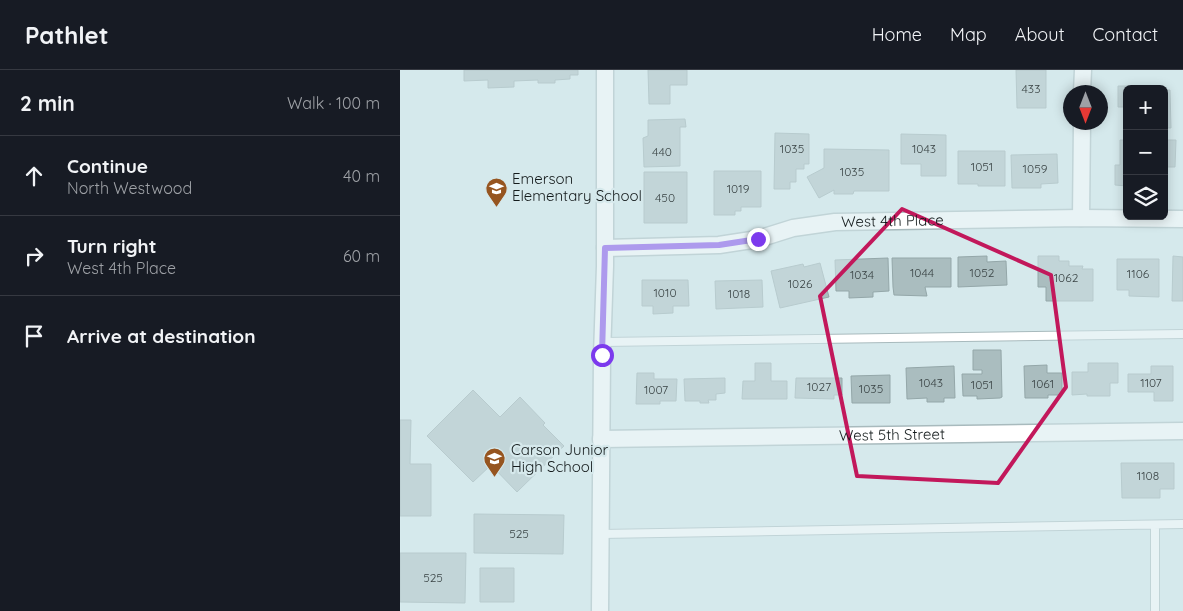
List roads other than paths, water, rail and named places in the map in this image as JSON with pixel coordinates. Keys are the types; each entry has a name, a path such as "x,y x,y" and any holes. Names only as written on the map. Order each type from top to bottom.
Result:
{"street":[{"path":"600,611 605,248 605,70"},
{"path":"1082,85 1083,70"},
{"path":"1081,218 1082,130"},
{"name":"West 4th Place","path":"605,248 719,245 758,239 793,228 835,222 1081,218 1183,219"},
{"name":"West 5th Street","path":"602,439 1183,431"}],"lane":[{"path":"603,342 1183,334"},
{"path":"600,534 1183,524"},
{"path":"1155,525 1155,611"}],"place":[{"name":"Emerson Elementary School","path":"496,207"},
{"name":"Carson Junior High School","path":"495,478"}]}
